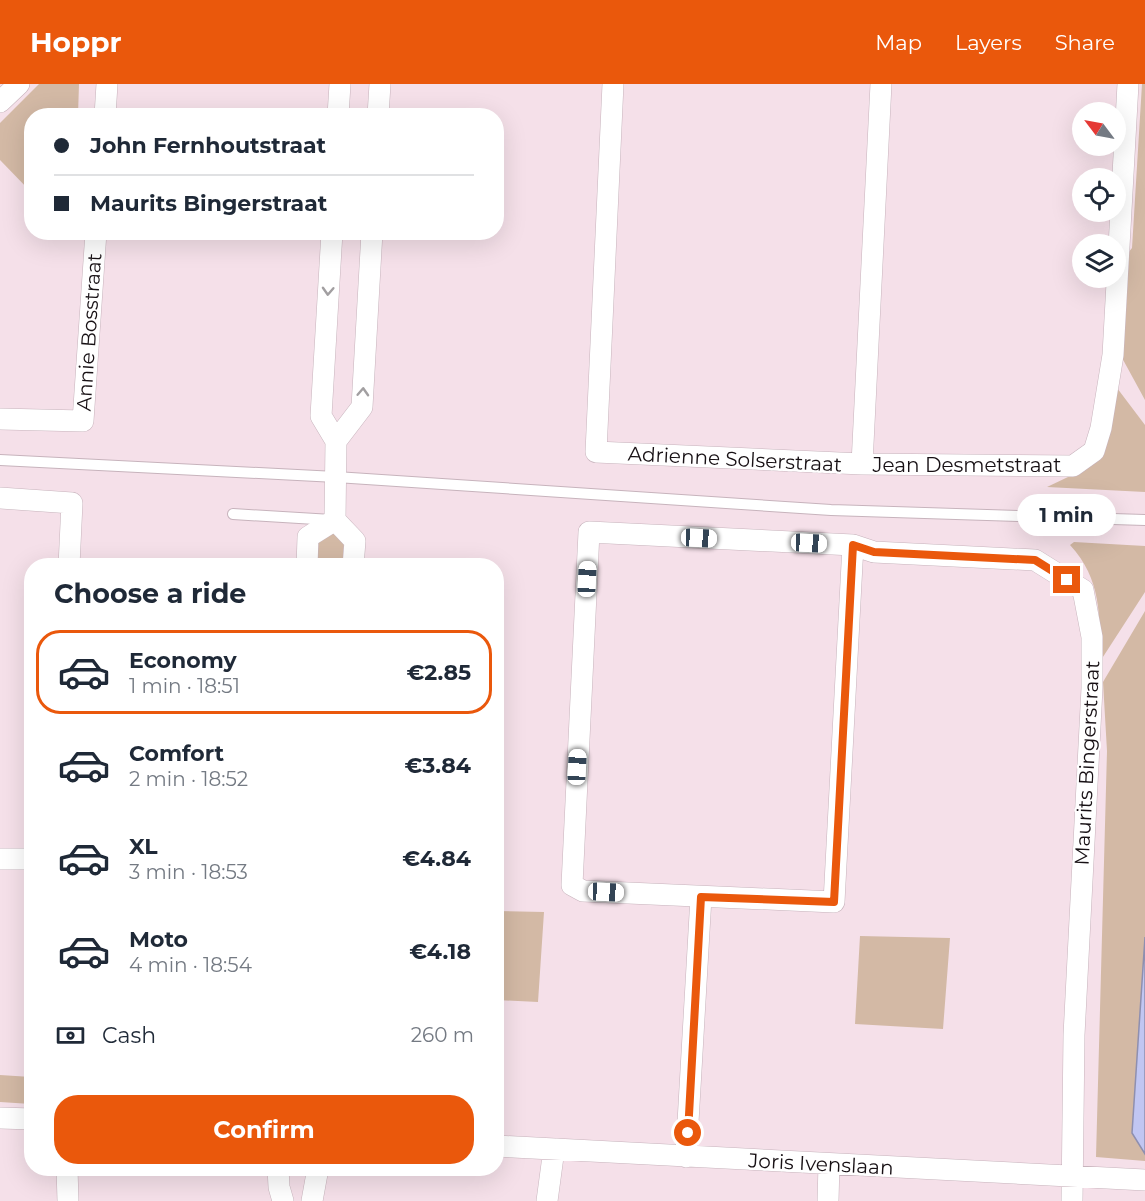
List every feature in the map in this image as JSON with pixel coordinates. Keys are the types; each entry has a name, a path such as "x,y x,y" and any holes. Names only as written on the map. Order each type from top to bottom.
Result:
{"street":[{"path":"0,102 20,84"},
{"path":"106,108 107,84"},
{"path":"338,108 340,84"},
{"path":"378,108 380,84"},
{"name":"Adrienne Solserstraat","path":"613,84 596,453 862,464 881,84"},
{"name":"Jean Desmetstraat","path":"862,464 1073,466 1094,451 1101,428 1113,355 1128,84"},
{"name":"Annie Bosstraat","path":"0,419 83,421 95,240"},
{"path":"332,240 321,416 336,441 335,520 355,542 354,558"},
{"path":"336,441 362,407 372,240"},
{"path":"0,498 72,502 69,558"},
{"path":"307,558 308,537 335,520"},
{"name":"Maurits Bingerstraat","path":"701,897 582,891 572,885 589,532 853,545 874,552 1035,560 1083,591 1092,637 1092,687 1074,1035 1072,1201"},
{"path":"686,1157 701,897 834,902 853,545"},
{"path":"0,859 24,859"},
{"path":"0,1118 24,1119"},
{"name":"Joris Ivenslaan","path":"504,1146 1143,1179"},
{"path":"548,1201 554,1149"},
{"path":"828,1201 829,1164"},
{"path":"67,1176 68,1201"},
{"path":"278,1176 283,1201"},
{"path":"312,1201 317,1176"}],"lane":[{"path":"0,460 336,477 831,510 1145,520"},
{"path":"233,514 335,520"}],"shaded area":[{"path":"39,84 79,84 78,108 24,108 24,185 0,160 0,123"},
{"path":"1142,84 1145,84 1145,400 1121,356 1128,253 1132,248"},
{"path":"1114,384 1145,425 1145,492 1047,487 1089,467"},
{"path":"331,529 344,542 343,558 315,558 316,541"},
{"path":"1074,542 1145,546 1145,592 1101,660 1097,598 1088,571 1070,545"},
{"path":"1145,611 1145,937 1132,1133 1145,1154 1145,1161 1096,1157 1107,751 1103,682"},
{"path":"504,911 544,912 538,1002 504,1000"},
{"path":"860,936 950,938 943,1029 855,1024"},
{"path":"0,1075 24,1077 24,1104 0,1102"}],"water":[{"path":"1145,937 1145,1154 1132,1133"}],"route":[{"path":"688,1133 701,897 834,902 853,545 874,552 1035,560 1067,580"}]}
